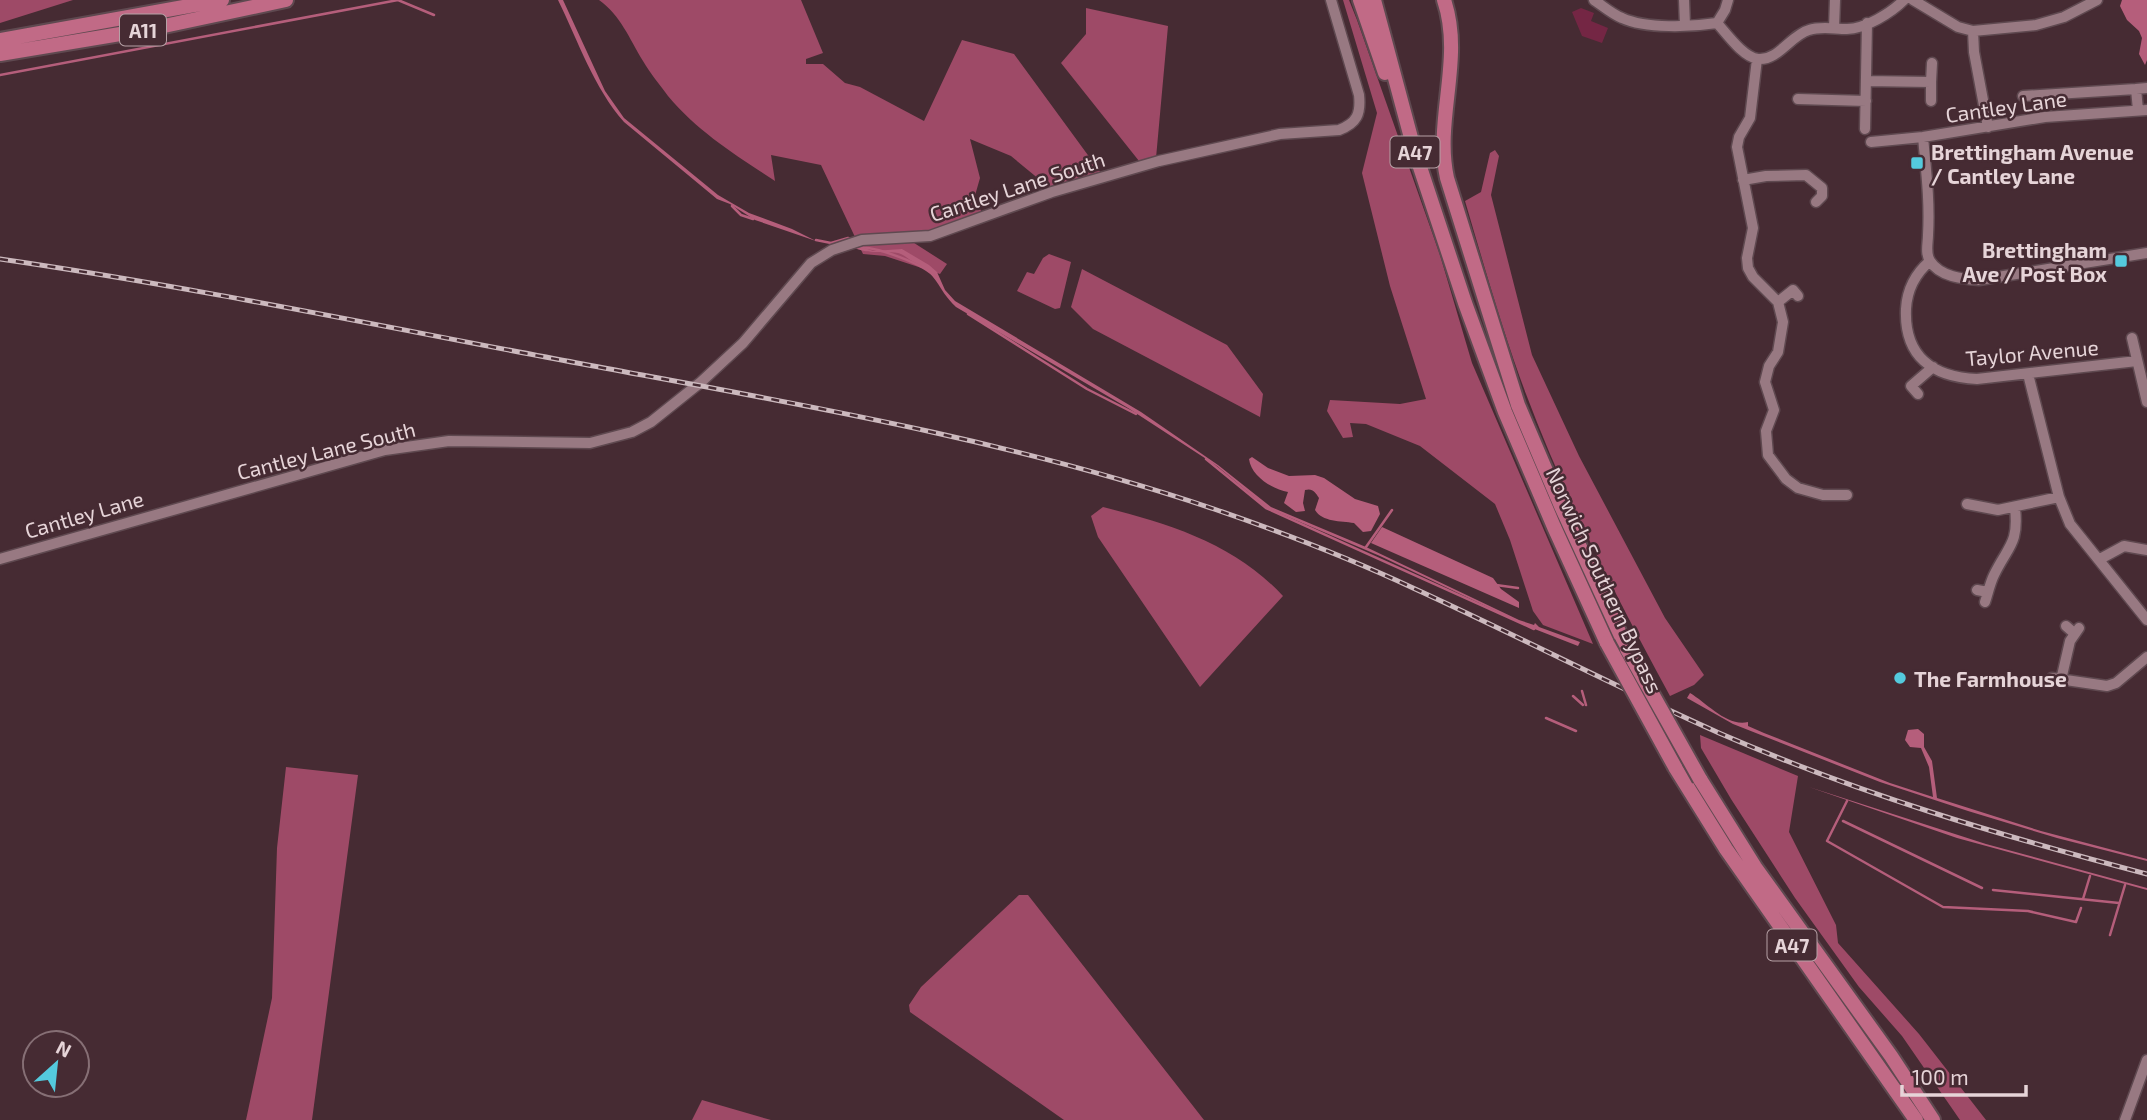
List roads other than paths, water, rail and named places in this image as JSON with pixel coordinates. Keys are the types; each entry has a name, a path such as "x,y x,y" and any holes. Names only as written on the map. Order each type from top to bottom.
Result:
{"highway":[{"name":"A11","path":"0,40 222,0"},
{"name":"A11","path":"0,54 150,29 286,0"},
{"name":"A47","path":"1360,0 1465,303"},
{"name":"Norwich Southern Bypass","path":"1374,0 1414,149 1465,303 1505,412 1608,643 1675,767 1749,883 1916,1120"},
{"name":"A47","path":"1444,0 1450,23 1452,55 1443,151 1447,178 1518,405 1560,506 1627,649 1700,779 1755,867 1891,1056 1933,1120"}],"street":[{"name":"Cantley Lane South","path":"179,507 359,457 421,444 449,441 590,443 632,432 651,422 701,382 743,343 811,263 832,250 862,240 898,240 930,236 1052,192 1159,161 1280,134 1339,130 1347,127 1358,117 1361,108 1331,0"},
{"path":"1594,0 1628,20 1645,24 1697,26 1717,23 1728,0"},
{"path":"1684,0 1685,24"},
{"path":"1834,28 1835,0"},
{"path":"1717,23 1748,54 1757,59 1767,58 1796,35 1807,30 1850,29 1896,8 1904,0"},
{"path":"1913,0 1958,27 1973,31 2036,26 2064,17 2096,0"},
{"path":"1865,129 1867,23"},
{"path":"1973,31 1988,127"},
{"path":"1757,59 1750,118 1739,137 1737,147 1753,228 1747,258 1748,268 1753,277 1778,302 1783,322 1778,352 1769,366 1765,382 1774,410 1766,431 1768,455 1786,479 1798,488 1823,495 1847,495"},
{"path":"1931,101 1932,63"},
{"path":"1866,81 1931,82"},
{"path":"2023,96 2142,88 2143,110"},
{"path":"1798,99 1866,101"},
{"name":"Cantley Lane","path":"1871,142 1923,137 2045,117 2143,110"},
{"path":"1923,137 1929,209 1927,252 1930,261 1947,274 1979,279 2147,253"},
{"path":"1743,180 1806,175 1822,188 1822,196 1816,202"},
{"name":"Taylor Avenue","path":"1930,261 1921,268 1908,293 1906,319 1911,346 1921,359 1933,367 1956,378 1977,379 2137,360"},
{"path":"1778,302 1793,290"},
{"path":"2132,338 2147,402"},
{"path":"1911,387 1933,367"},
{"path":"2028,374 2059,497 2070,524 2147,620"},
{"path":"1974,502 1998,510 2059,497"},
{"name":"Cantley Lane","path":"0,559 179,507"},
{"path":"1983,595 2014,541 2015,508"},
{"path":"2100,559 2124,546 2147,550"},
{"path":"2073,629 2056,679 2107,686 2116,683 2147,657"},
{"path":"2125,1120 2147,1060"}],"waterway":[{"path":"0,75 398,0 434,15"},
{"path":"732,206 741,215 753,219"},
{"path":"816,240 831,243 848,238 853,240"},
{"path":"860,247 901,258 922,267 936,278"},
{"path":"968,314 1087,389 1136,414"},
{"path":"1206,459 1266,508 1534,629"},
{"path":"1366,547 1392,510"},
{"path":"1496,585 1518,588"},
{"path":"1582,691 1586,705"},
{"path":"1573,696 1583,705"},
{"path":"1546,718 1576,731"},
{"path":"1847,801 1827,841 1943,907 2028,911 2076,922 2081,908"},
{"path":"1843,821 1982,888"},
{"path":"2083,899 2090,876"},
{"path":"2110,935 2125,885"},
{"path":"1993,890 2119,903"}],"railway":[{"path":"0,259 217,295 818,408 978,443 1136,484 1214,509 1364,566 1642,698 1771,755 1930,812 2147,874"}],"place":[{"name":"Brettingham Avenue / Cantley Lane","path":"1917,163"},
{"name":"Brettingham Ave / Post Box","path":"2121,261"},
{"name":"The Farmhouse","path":"1900,678"}]}
